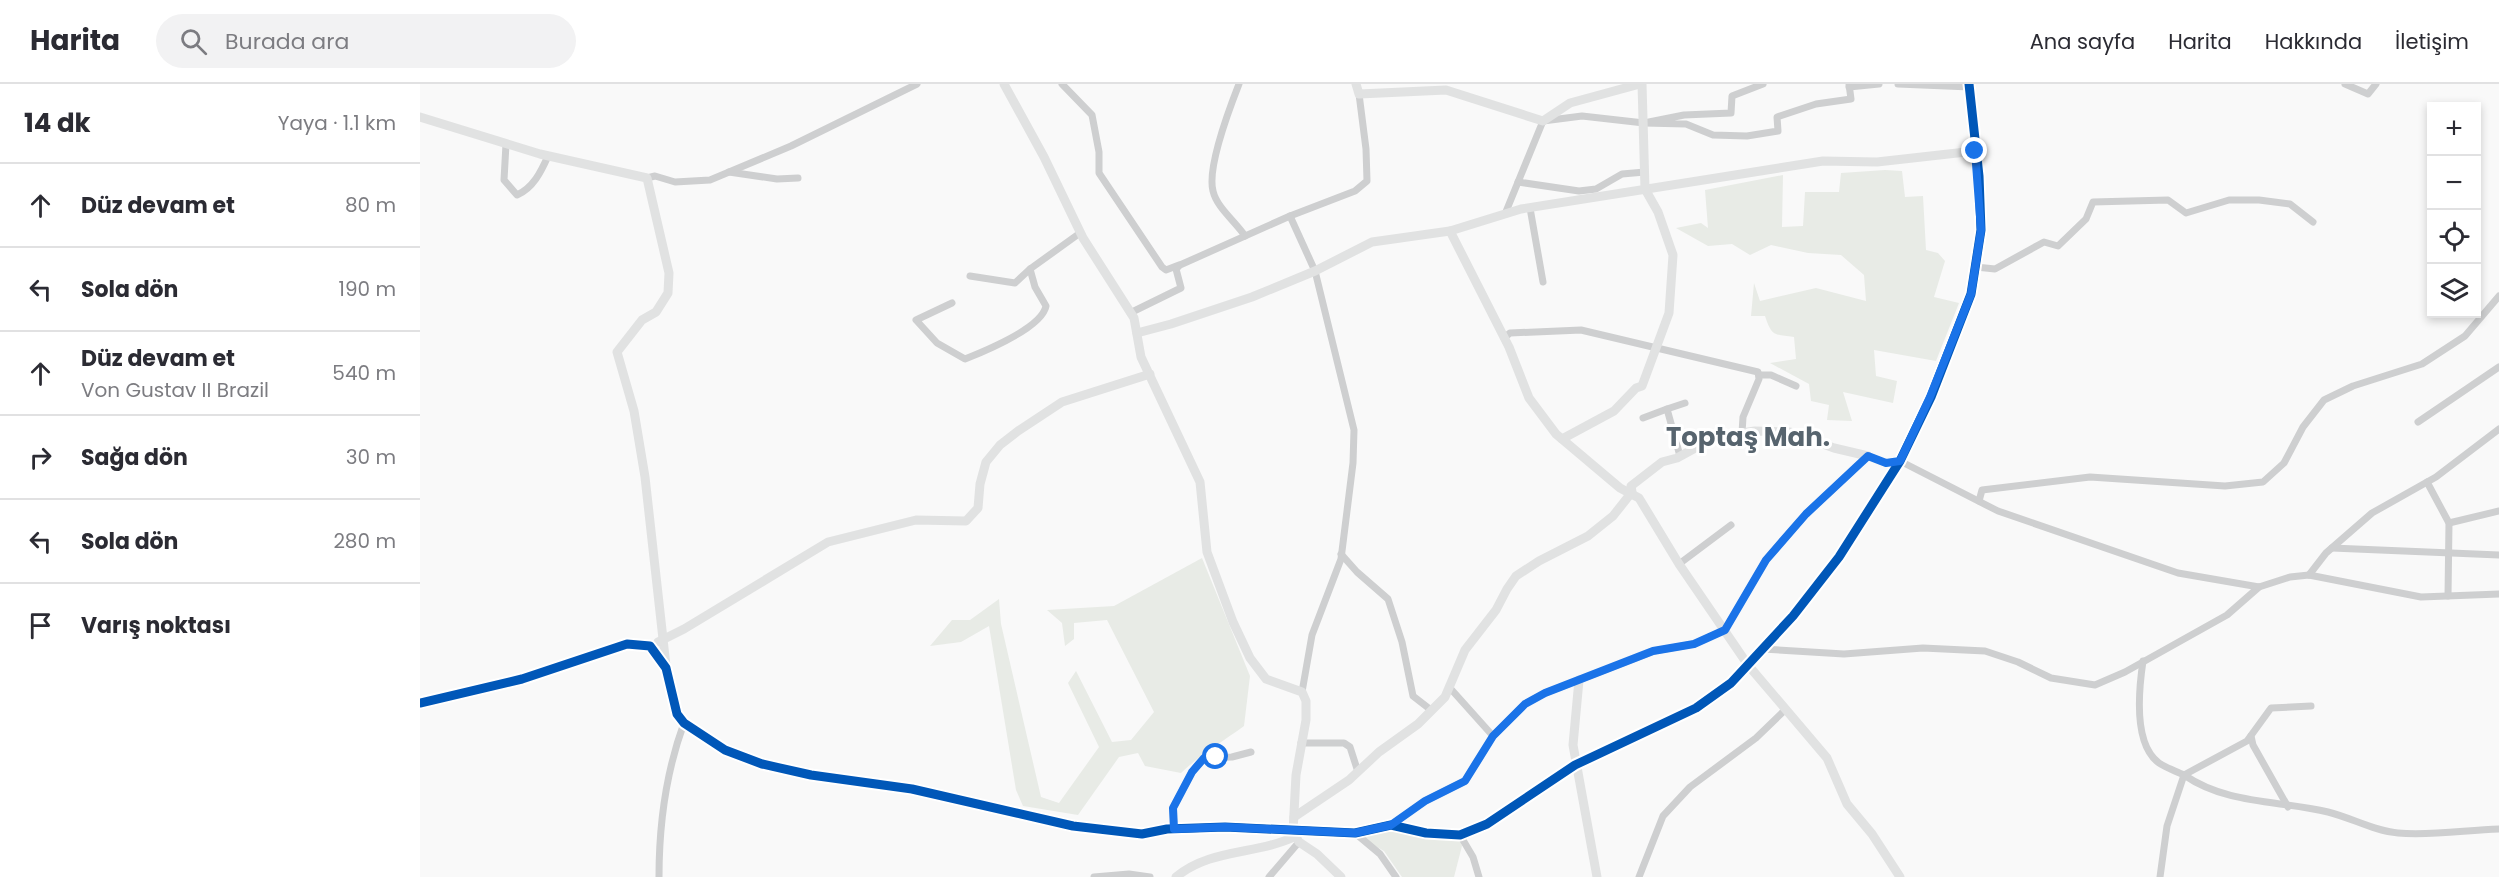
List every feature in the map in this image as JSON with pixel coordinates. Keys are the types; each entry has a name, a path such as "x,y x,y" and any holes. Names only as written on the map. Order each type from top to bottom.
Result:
{"street":[{"path":"420,117 548,156 647,178 655,176 675,182 710,180 790,146 917,84"},
{"path":"1004,84 1044,157 1080,232 1130,313 1137,333 1141,357 1200,482 1206,552 1246,649 1266,679 1302,692"},
{"path":"1062,84 1092,115 1099,152 1099,173 1166,270 1290,216 1355,191 1367,181 1358,89 1447,87 1543,121 1582,116 1644,123 1686,124 1713,135 1747,136 1778,131 1777,117 1816,105 1851,99 1849,86 1880,84"},
{"path":"1239,84 1220,139 1212,189 1219,205 1245,236"},
{"path":"1505,214 1543,121 1570,102 1641,84 1645,189 1658,212 1673,255 1669,313 1642,386 1636,388 1614,411 1562,439"},
{"path":"1644,123 1684,114 1731,113 1732,96 1763,84"},
{"path":"1391,825 1426,833 1460,835 1487,824 1575,765 1696,708 1731,683 1793,616 1839,557 1900,461 1952,346 1971,294 1981,230 1969,86 1898,84"},
{"path":"2346,84 2368,94 2376,84"},
{"path":"506,144 504,180 516,195 524,192 535,181 548,156"},
{"path":"1137,333 1252,297 1315,271 1372,242 1450,231 1530,208 1823,161 1877,162 1975,151"},
{"path":"729,172 777,179 798,178"},
{"path":"1518,182 1579,191 1596,189 1622,174 1645,172"},
{"path":"647,178 669,273 668,293 656,312 642,320 617,352 634,411 645,477 666,668 678,714 684,723 725,750 762,764 811,775 912,789 997,807 1034,819 1107,832 1142,834 1174,829 1225,827 1296,837 1355,833 1391,825 1425,801 1465,781 1493,736 1525,704 1653,651 1694,644 1725,630 1766,560 1806,514 1868,456"},
{"path":"1976,267 1995,269 2044,242 2058,246 2086,219 2093,202 2168,201 2186,213 2229,200 2259,200 2290,204 2313,222"},
{"path":"1530,208 1543,282"},
{"path":"1269,877 1296,837 1294,817 1306,700 1302,692 1312,635 1341,554 1353,463 1354,430 1315,271 1290,216"},
{"path":"1450,231 1504,338 1529,398 1562,439 1620,488 1640,498 1679,564 1748,664 1827,758 1847,804 1872,834 1900,877"},
{"path":"970,276 1015,283 1080,232"},
{"path":"1130,313 1181,288 1176,269 1180,265"},
{"path":"952,303 916,320 937,344 964,359 1026,329 1045,312 1046,306 1035,287 1030,269"},
{"path":"1979,501 1982,490 2090,477 2225,486 2263,482 2284,463 2303,427 2324,400 2353,386 2422,364 2465,336 2499,296"},
{"path":"1504,338 1510,333 1581,330 1760,375 1766,374 1796,386"},
{"path":"2418,423 2499,367"},
{"path":"420,703 522,679 627,644 650,646 828,542 916,520 966,520 978,508 980,484 986,462 1000,445 1062,402 1150,374"},
{"path":"1742,433 1743,417 1760,375"},
{"path":"1643,418 1685,403"},
{"path":"1667,409 1680,456"},
{"path":"2309,575 2332,548 2372,513 2427,482 2499,429"},
{"path":"1294,817 1329,795 1358,772 1445,697 1465,650 1497,610 1516,576 1539,561 1588,536 1613,516 1632,492 1631,486 1651,469 1721,436 1768,430 1790,432 1886,463 1900,461 1998,511 2178,573 2259,587"},
{"path":"2427,482 2449,523 2448,596"},
{"path":"2449,523 2499,511"},
{"path":"1679,564 1731,525"},
{"path":"2332,548 2499,555"},
{"path":"1341,554 1357,572 1388,599 1401,642 1413,696 1431,710"},
{"path":"1762,650 1844,654 1923,648 1985,651 2018,662 2051,678 2095,685 2227,615 2259,587 2290,577 2309,575 2421,597 2499,594"},
{"path":"650,646 666,668"},
{"path":"2143,661 2138,692 2143,738 2157,762 2184,775 2200,786 2223,794 2328,812 2398,833 2499,828"},
{"path":"1579,680 1573,745 1597,877"},
{"path":"1450,688 1493,736"},
{"path":"2160,877 2168,826 2184,775 2247,741 2271,708 2311,706"},
{"path":"1639,877 1663,816 1690,787 1756,738 1786,709"},
{"path":"659,877 664,805 675,747 684,723"},
{"path":"2251,736 2253,745 2289,807"},
{"path":"1301,743 1344,743 1350,747 1358,772"},
{"path":"1174,829 1173,808 1192,772 1204,758 1232,757 1251,752"},
{"path":"1355,833 1380,854 1396,877"},
{"path":"1460,835 1473,856 1479,877"},
{"path":"1176,877 1211,857 1279,844 1296,837"},
{"path":"1296,837 1341,877"},
{"path":"1094,877 1129,874 1150,877"}],"shaded area":[{"path":"1902,171 1905,197 1923,196 1926,250 1938,253 1945,261 1934,297 1959,303 1936,361 1874,350 1876,376 1897,381 1893,403 1843,392 1852,421 1827,420 1829,405 1811,401 1809,384 1770,363 1796,359 1794,337 1772,331 1765,316 1751,316 1754,283 1760,301 1816,288 1866,301 1864,275 1841,255 1808,253 1771,245 1750,255 1732,244 1708,246 1676,228 1701,223 1708,228 1705,190 1783,175 1782,227 1803,226 1805,192 1839,192 1841,173"},
{"path":"1202,558 1250,676 1244,726 1181,773 1145,766 1138,753 1119,757 1078,815 1023,806 1016,790 989,626 961,642 930,646 952,620 970,620 999,599 1001,624 1041,797 1059,803 1099,747 1068,683 1076,671 1112,742 1131,740 1154,712 1107,620 1074,623 1074,639 1065,646 1062,623 1047,610 1114,606"},
{"path":"1391,825 1460,835 1462,846 1454,877 1402,877 1384,851 1358,836"}],"cycle path":[{"path":"420,703 522,679 627,644 650,646 666,668 677,714 684,723 725,750 762,764 811,775 912,789 1073,826 1142,834 1167,829 1225,827 1355,833 1391,825 1426,833 1460,835 1487,824 1575,765 1696,708 1731,683 1793,616 1839,557 1900,461 1931,397 1971,294 1981,230 1979,176 1969,84"}],"district":[{"name":"Toptaş Mah.","path":"1748,437"}],"route":[{"path":"1216,757 1204,758 1192,772 1173,808 1174,829 1225,827 1293,832 1355,833 1391,825 1425,801 1465,781 1493,736 1508,718 1525,704 1545,693 1653,651 1694,644 1725,630 1766,560 1806,514 1868,456 1886,463 1900,461 1952,346 1971,294 1981,230 1979,176 1975,151"}]}
